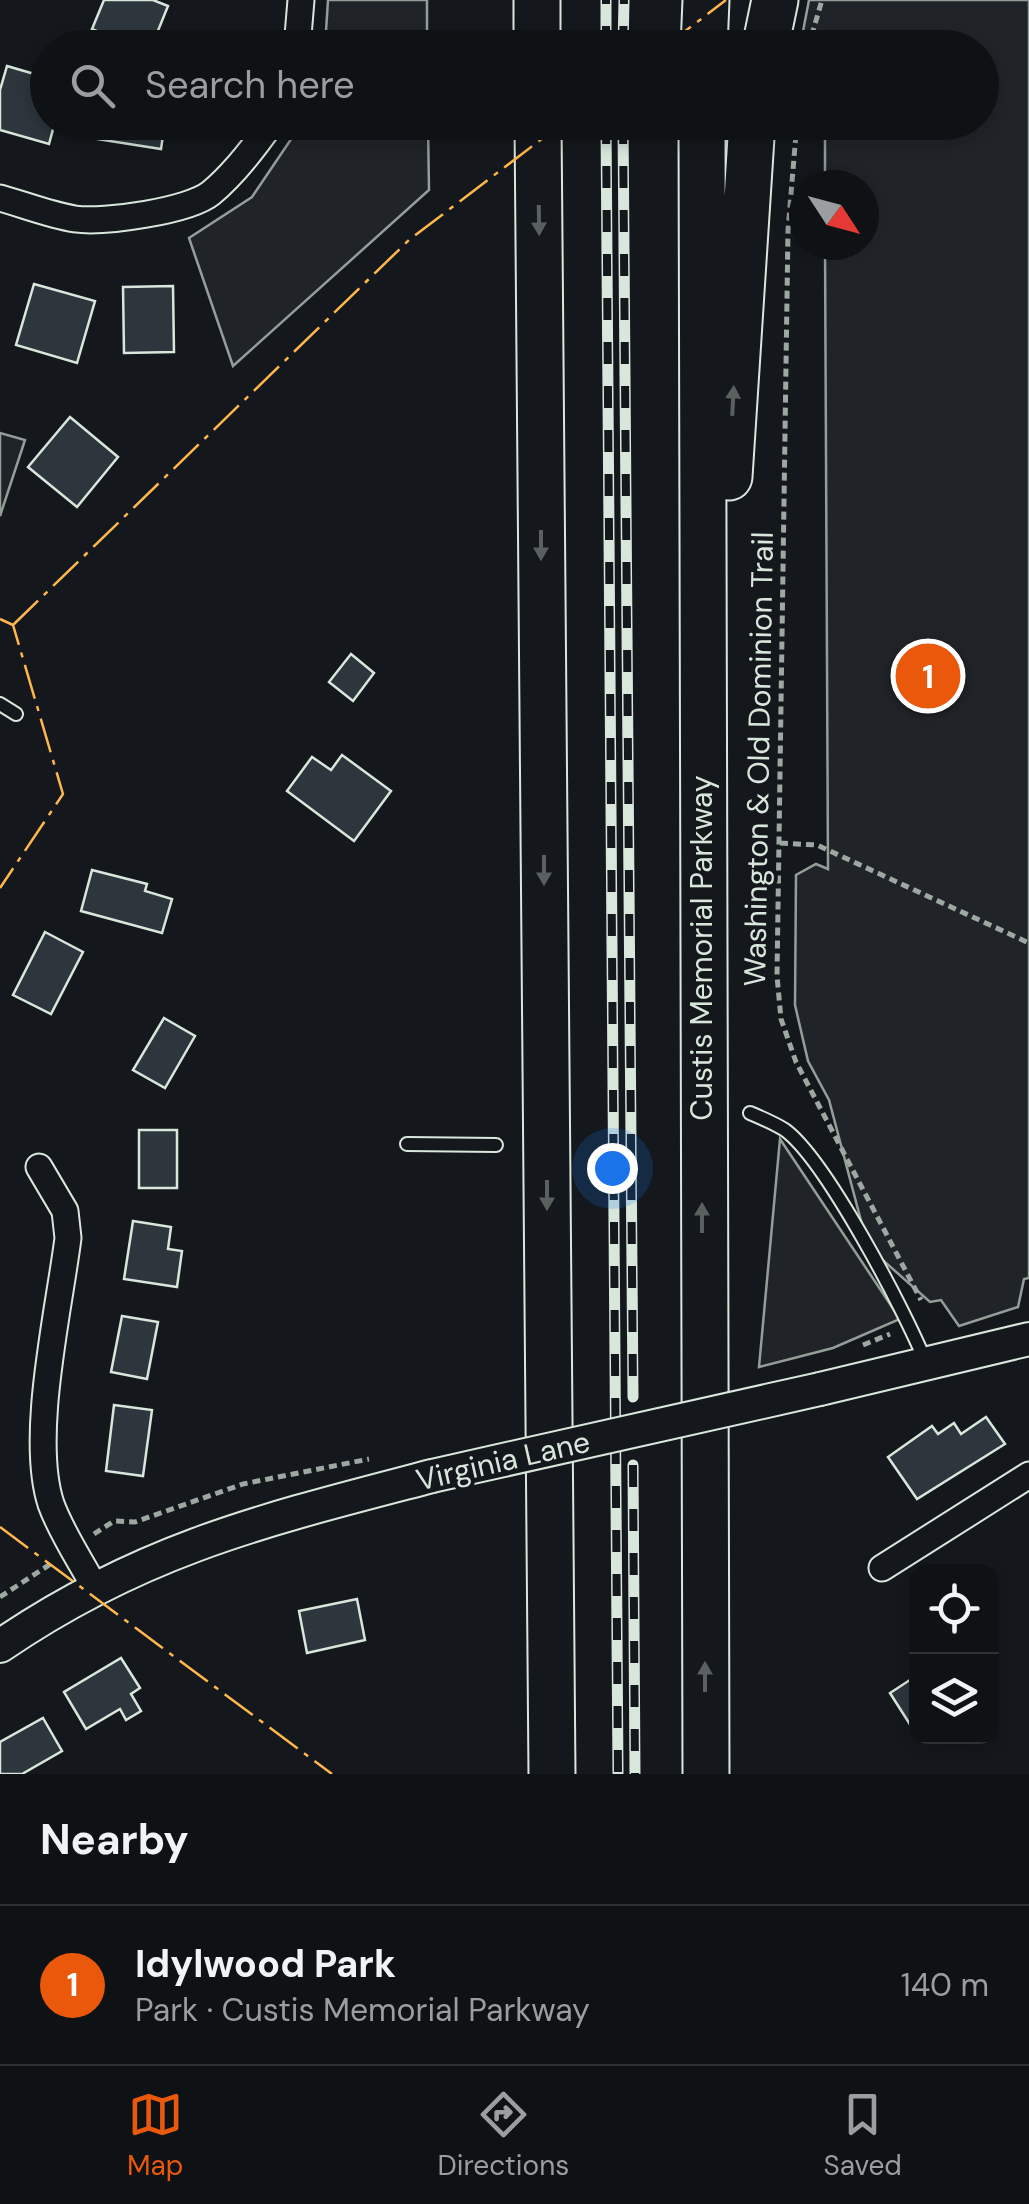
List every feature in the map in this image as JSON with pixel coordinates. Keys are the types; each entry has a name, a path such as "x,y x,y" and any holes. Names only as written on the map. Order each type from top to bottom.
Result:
{"highway":[{"path":"537,0 537,30"},
{"path":"677,0 677,30"},
{"path":"705,30 706,0"},
{"path":"758,30 760,0"},
{"path":"769,30 775,0"},
{"path":"538,140 552,1774"},
{"path":"677,140 676,438 703,988"},
{"name":"Custis Memorial Parkway","path":"702,140 706,1774"},
{"path":"703,988 751,140"}],"street":[{"path":"298,30 301,0"},
{"path":"0,198 78,220 141,215 208,196 260,140"},
{"path":"39,1166 60,1199 68,1238 44,1426 44,1464 52,1505 94,1586"},
{"name":"Virginia Lane","path":"0,1646 94,1586 234,1528 432,1476 1029,1339"},
{"path":"882,1568 1029,1474"}],"lane":[{"path":"0,704 16,714"},
{"path":"750,1113 787,1132 817,1166 910,1323 926,1363"},
{"path":"407,1144 496,1145"}],"path":[{"path":"813,30 822,0"},
{"name":"Washington & Old Dominion Trail","path":"796,140 788,230 777,976 781,1018 796,1062 920,1294 921,1313 910,1323"},
{"path":"780,844 817,845 965,918 1029,943"},
{"path":"860,1347 910,1323"},
{"path":"0,1597 114,1521 136,1522 242,1484 300,1470 384,1457"}],"shaded area":[{"path":"328,0 427,0 427,30 326,30"},
{"path":"809,0 1029,0 1029,1278 1024,1279 1018,1307 959,1326 941,1300 930,1302 868,1247 829,1100 808,1061 795,1005 796,875 816,864 828,869 825,260 879,260 879,170 825,170 825,140 999,140 999,30 803,30"},
{"path":"291,140 428,140 429,190 233,366 189,238 252,197"},
{"path":"0,433 25,440 0,516"},
{"path":"780,1139 900,1319 833,1348 759,1367"}],"building":[{"path":"104,0 153,0 168,6 158,30 92,29"},
{"path":"7,66 30,73 30,139 0,130 0,90"},
{"path":"103,140 162,140 161,149"},
{"path":"34,284 95,301 77,363 16,345"},
{"path":"173,286 174,352 124,353 123,287"},
{"path":"70,417 118,457 77,507 28,467"},
{"path":"351,654 374,673 353,701 329,682"},
{"path":"342,755 391,791 354,841 287,791 312,757 331,770"},
{"path":"92,870 147,884 145,891 172,899 162,933 81,911"},
{"path":"45,932 83,952 51,1014 13,995"},
{"path":"164,1018 195,1036 165,1088 133,1070"},
{"path":"139,1130 177,1130 177,1188 139,1188"},
{"path":"133,1221 171,1227 168,1249 182,1251 177,1287 124,1279"},
{"path":"122,1316 158,1322 147,1379 111,1372"},
{"path":"114,1405 152,1410 143,1476 106,1471"},
{"path":"986,1417 1005,1444 917,1499 888,1457 932,1426 938,1434 954,1423 961,1434"},
{"path":"357,1599 365,1640 307,1653 299,1611"},
{"path":"121,1658 140,1688 131,1694 141,1711 126,1720 120,1709 86,1729 64,1692"},
{"path":"909,1681 909,1723 890,1693"},
{"path":"43,1718 62,1751 22,1774 0,1774 0,1742"}],"railway":[{"path":"606,0 606,30"},
{"path":"623,30 624,0"},
{"path":"606,140 618,1774"},
{"path":"623,140 633,1397"},
{"path":"633,1465 635,1774"}],"power":[{"path":"687,30 726,0"},
{"path":"13,625 409,240 540,140"},
{"path":"0,619 13,625 63,794 0,888"},
{"path":"0,1527 332,1774"}],"place":[{"name":"Idylwood Park","path":"928,676"}]}
